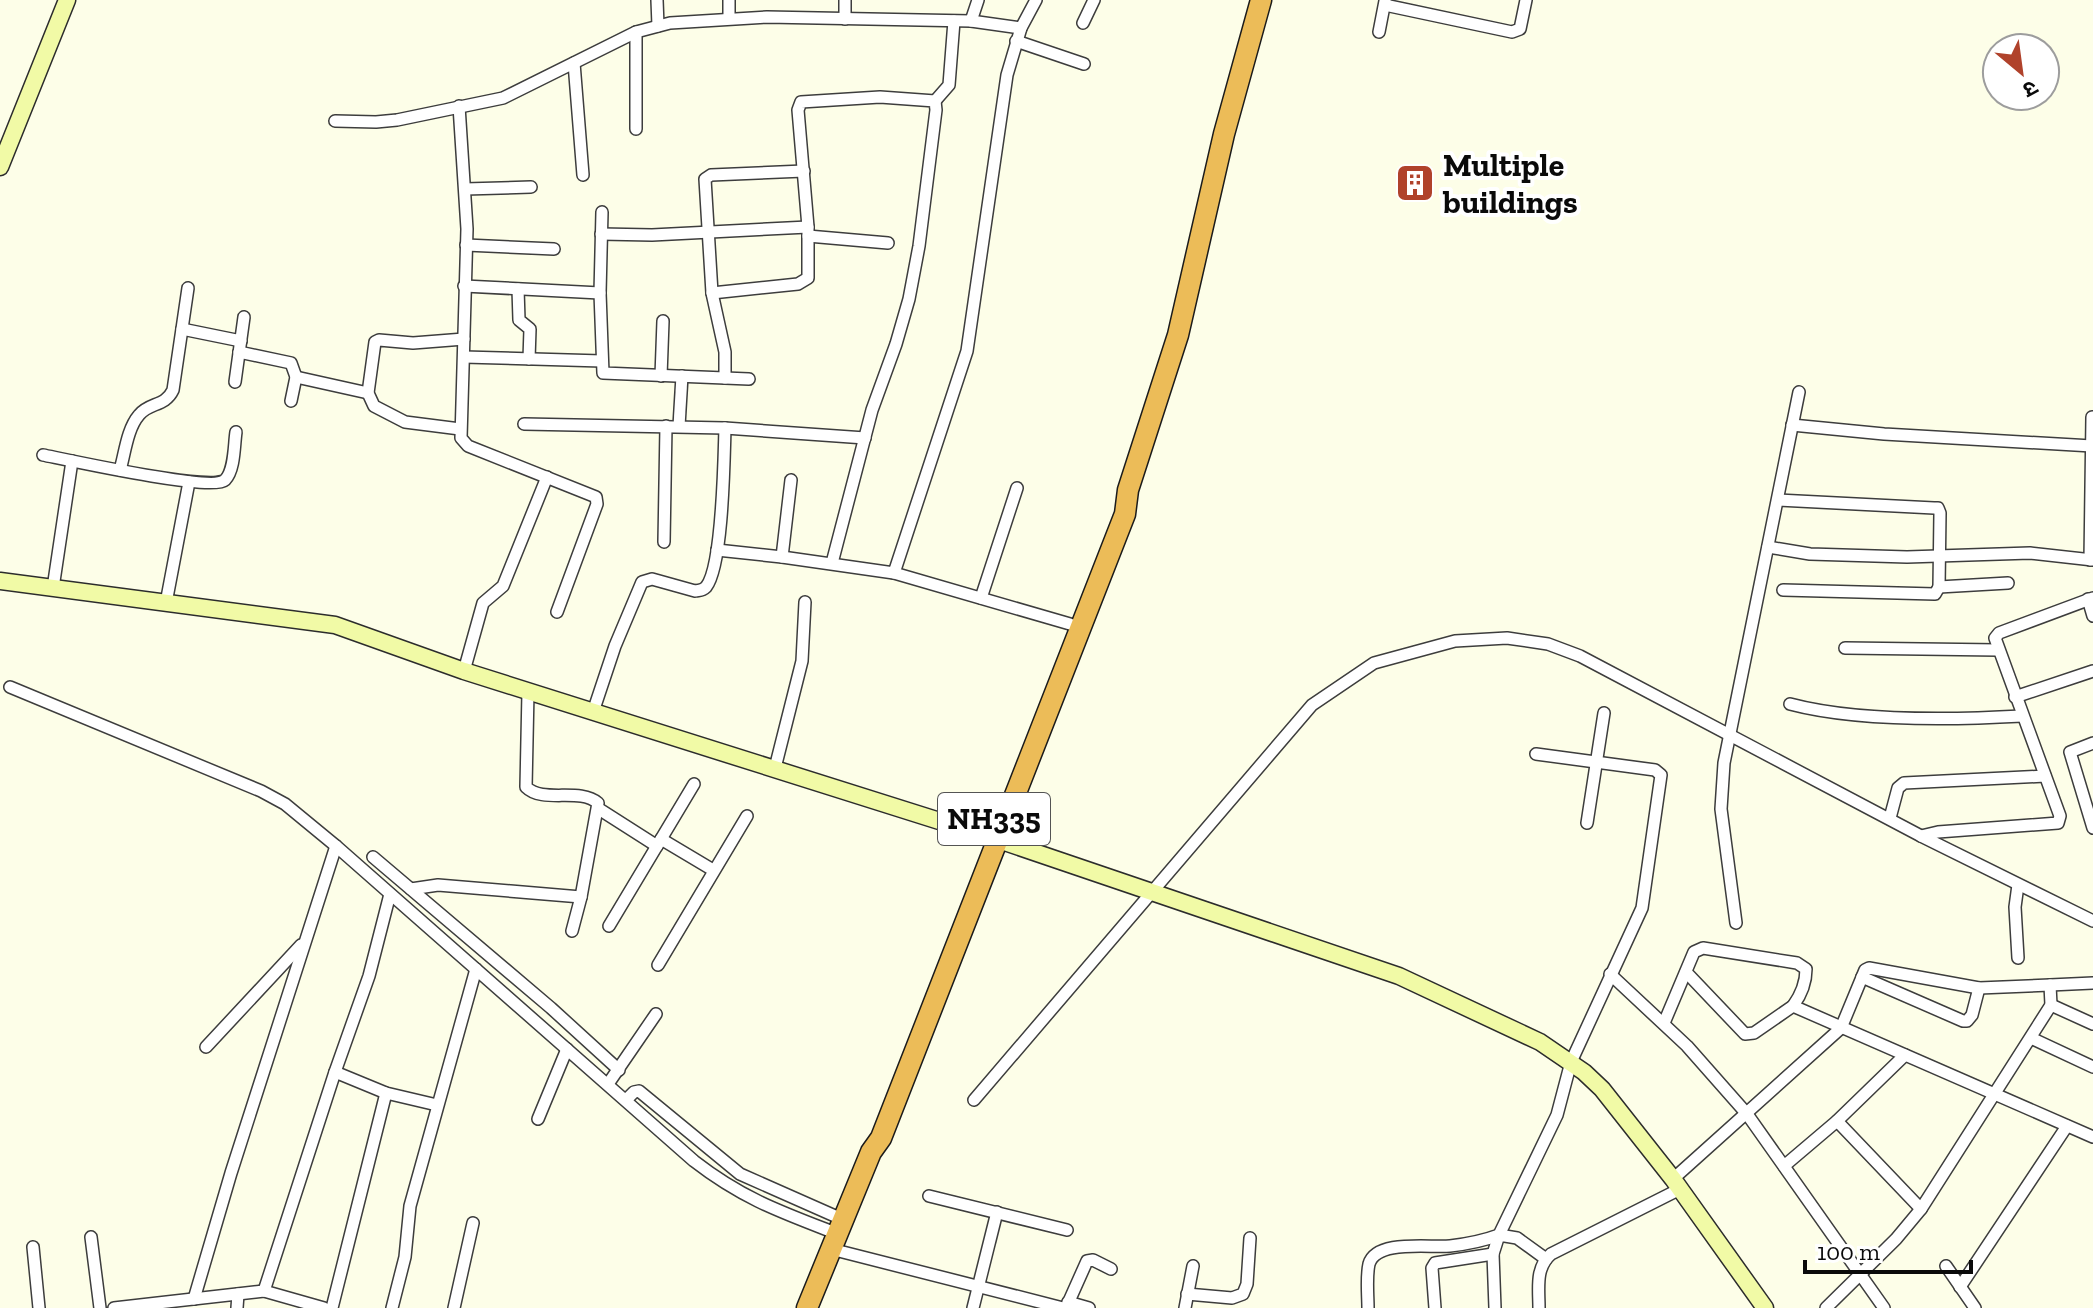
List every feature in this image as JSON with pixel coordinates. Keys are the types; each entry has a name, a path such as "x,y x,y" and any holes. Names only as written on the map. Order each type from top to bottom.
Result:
{"highway":[{"name":"NH335","path":"992,838 1125,514 1128,490 1178,335 1224,134 1261,0"},
{"name":"NH335","path":"807,1308 871,1152 881,1138 1070,624 1119,502 1128,490"}],"street":[{"path":"0,167 67,0"},
{"path":"657,0 658,26"},
{"path":"729,0 729,18"},
{"path":"845,0 845,19"},
{"path":"971,21 978,0"},
{"path":"894,573 967,351 1007,75 1021,28 1036,0"},
{"path":"1083,23 1094,0"},
{"path":"1379,32 1385,2 1512,32 1520,29 1526,0"},
{"path":"335,121 397,120 503,98 636,32 658,26 729,18 971,21 1021,28"},
{"path":"832,563 872,410 896,344 911,286 919,246 935,101 949,85 954,21"},
{"path":"636,32 636,129"},
{"path":"1016,41 1084,64"},
{"path":"574,63 583,175"},
{"path":"712,293 805,282 809,273 798,110 801,102 880,97 935,101"},
{"path":"459,106 466,245 464,385 460,429 463,443 596,497 597,504 557,612"},
{"path":"725,378 725,352 712,293 707,176 804,171"},
{"path":"465,189 531,187"},
{"path":"602,212 600,293 603,373 749,379"},
{"path":"601,234 808,232 888,243"},
{"path":"466,245 554,249"},
{"path":"464,286 600,293"},
{"path":"120,470 133,423 140,413 164,403 169,397 188,288"},
{"path":"518,289 519,320 530,329 529,359"},
{"path":"235,382 244,317"},
{"path":"661,376 663,321"},
{"path":"182,329 291,363 296,377 291,401"},
{"path":"460,429 395,419 374,406 368,393 375,342 464,339"},
{"path":"464,357 602,361"},
{"path":"664,542 673,426 682,376"},
{"path":"296,377 368,393"},
{"path":"1736,923 1721,809 1724,763 1799,392"},
{"path":"1768,547 1810,554 1940,558 2030,553 2092,560 2092,417"},
{"path":"524,424 725,428 865,438"},
{"path":"1792,425 1884,434 2092,446"},
{"path":"593,712 615,646 642,582 652,579 701,590 708,584 717,550 725,428"},
{"path":"43,455 211,485 225,481 229,473 236,432"},
{"path":"53,588 72,461"},
{"path":"464,671 483,603 503,586 547,477"},
{"path":"782,557 791,480"},
{"path":"166,603 189,482"},
{"path":"981,598 1017,488"},
{"path":"1778,500 1938,508 1938,592 1783,590"},
{"path":"717,550 894,573 1070,624"},
{"path":"0,581 335,625 528,692 992,838 1399,976 1506,1024 1571,1062 1602,1089 1676,1184 1765,1308"},
{"path":"1939,587 2008,583"},
{"path":"1921,836 2058,823 2060,816 1995,638 1999,633 2090,598 2093,616"},
{"path":"775,768 802,661 805,602"},
{"path":"974,1100 1312,705 1374,663 1455,641 1507,638 1548,644 1580,656 1921,836 2093,921"},
{"path":"1845,648 1998,650"},
{"path":"2015,697 2093,671"},
{"path":"10,687 261,791 285,804 726,1186 761,1205 978,1285 1066,1306 1089,1308"},
{"path":"528,692 526,787 534,793 587,797 598,803 572,931"},
{"path":"1790,704 1858,716 2022,716"},
{"path":"1587,823 1604,713"},
{"path":"2093,743 2070,752 2090,804 2093,828"},
{"path":"1495,1308 1493,1254 1499,1235 1557,1115 1571,1062 1642,908 1662,779 1655,770 1536,754"},
{"path":"1890,818 1898,788 1904,783 2045,776"},
{"path":"609,926 694,784"},
{"path":"599,809 713,870"},
{"path":"658,965 747,816"},
{"path":"194,1299 336,846"},
{"path":"373,857 619,1070"},
{"path":"411,889 438,885 581,897"},
{"path":"2018,885 2015,907 2018,958"},
{"path":"264,1291 369,976 390,894"},
{"path":"206,1047 304,942"},
{"path":"1664,1023 1694,952 1703,948 1797,963 1806,969 1803,988 1793,1006 1754,1033 1745,1034 1686,972"},
{"path":"1539,1308 1539,1274 1546,1259 1676,1184 1841,1028 1865,970 1873,967 1979,988 2093,983"},
{"path":"392,1308 405,1257 410,1206 476,969"},
{"path":"1610,974 1664,1023 1747,1114 1884,1308"},
{"path":"1862,977 1963,1021 1972,1015 1979,988"},
{"path":"1826,1308 1896,1239 1921,1209 2051,1005 2050,985"},
{"path":"2051,1005 2093,1024"},
{"path":"1793,1006 2093,1137"},
{"path":"608,1084 656,1014"},
{"path":"2031,1038 2093,1067"},
{"path":"538,1119 567,1049"},
{"path":"1784,1166 1837,1121 1905,1055"},
{"path":"335,1072 386,1093 437,1105"},
{"path":"626,1100 639,1091 719,1159 838,1234"},
{"path":"332,1308 386,1093"},
{"path":"1837,1121 1921,1209"},
{"path":"1960,1287 2067,1126"},
{"path":"929,1196 1067,1230"},
{"path":"973,1308 997,1212"},
{"path":"454,1308 473,1223"},
{"path":"1368,1308 1369,1263 1374,1255 1383,1250 1447,1247 1485,1241 1499,1235 1517,1238 1546,1259"},
{"path":"91,1237 100,1308"},
{"path":"1187,1294 1232,1298 1243,1294 1247,1284 1250,1238"},
{"path":"33,1247 39,1308"},
{"path":"1435,1308 1432,1268 1435,1263 1493,1254"},
{"path":"1066,1306 1087,1261 1093,1260 1111,1269"},
{"path":"1185,1308 1193,1266"},
{"path":"1946,1266 1975,1308"},
{"path":"114,1308 264,1291 300,1306 324,1308"},
{"path":"237,1308 238,1294"}],"place":[{"name":"Multiple buildings","path":"1415,183"}]}
